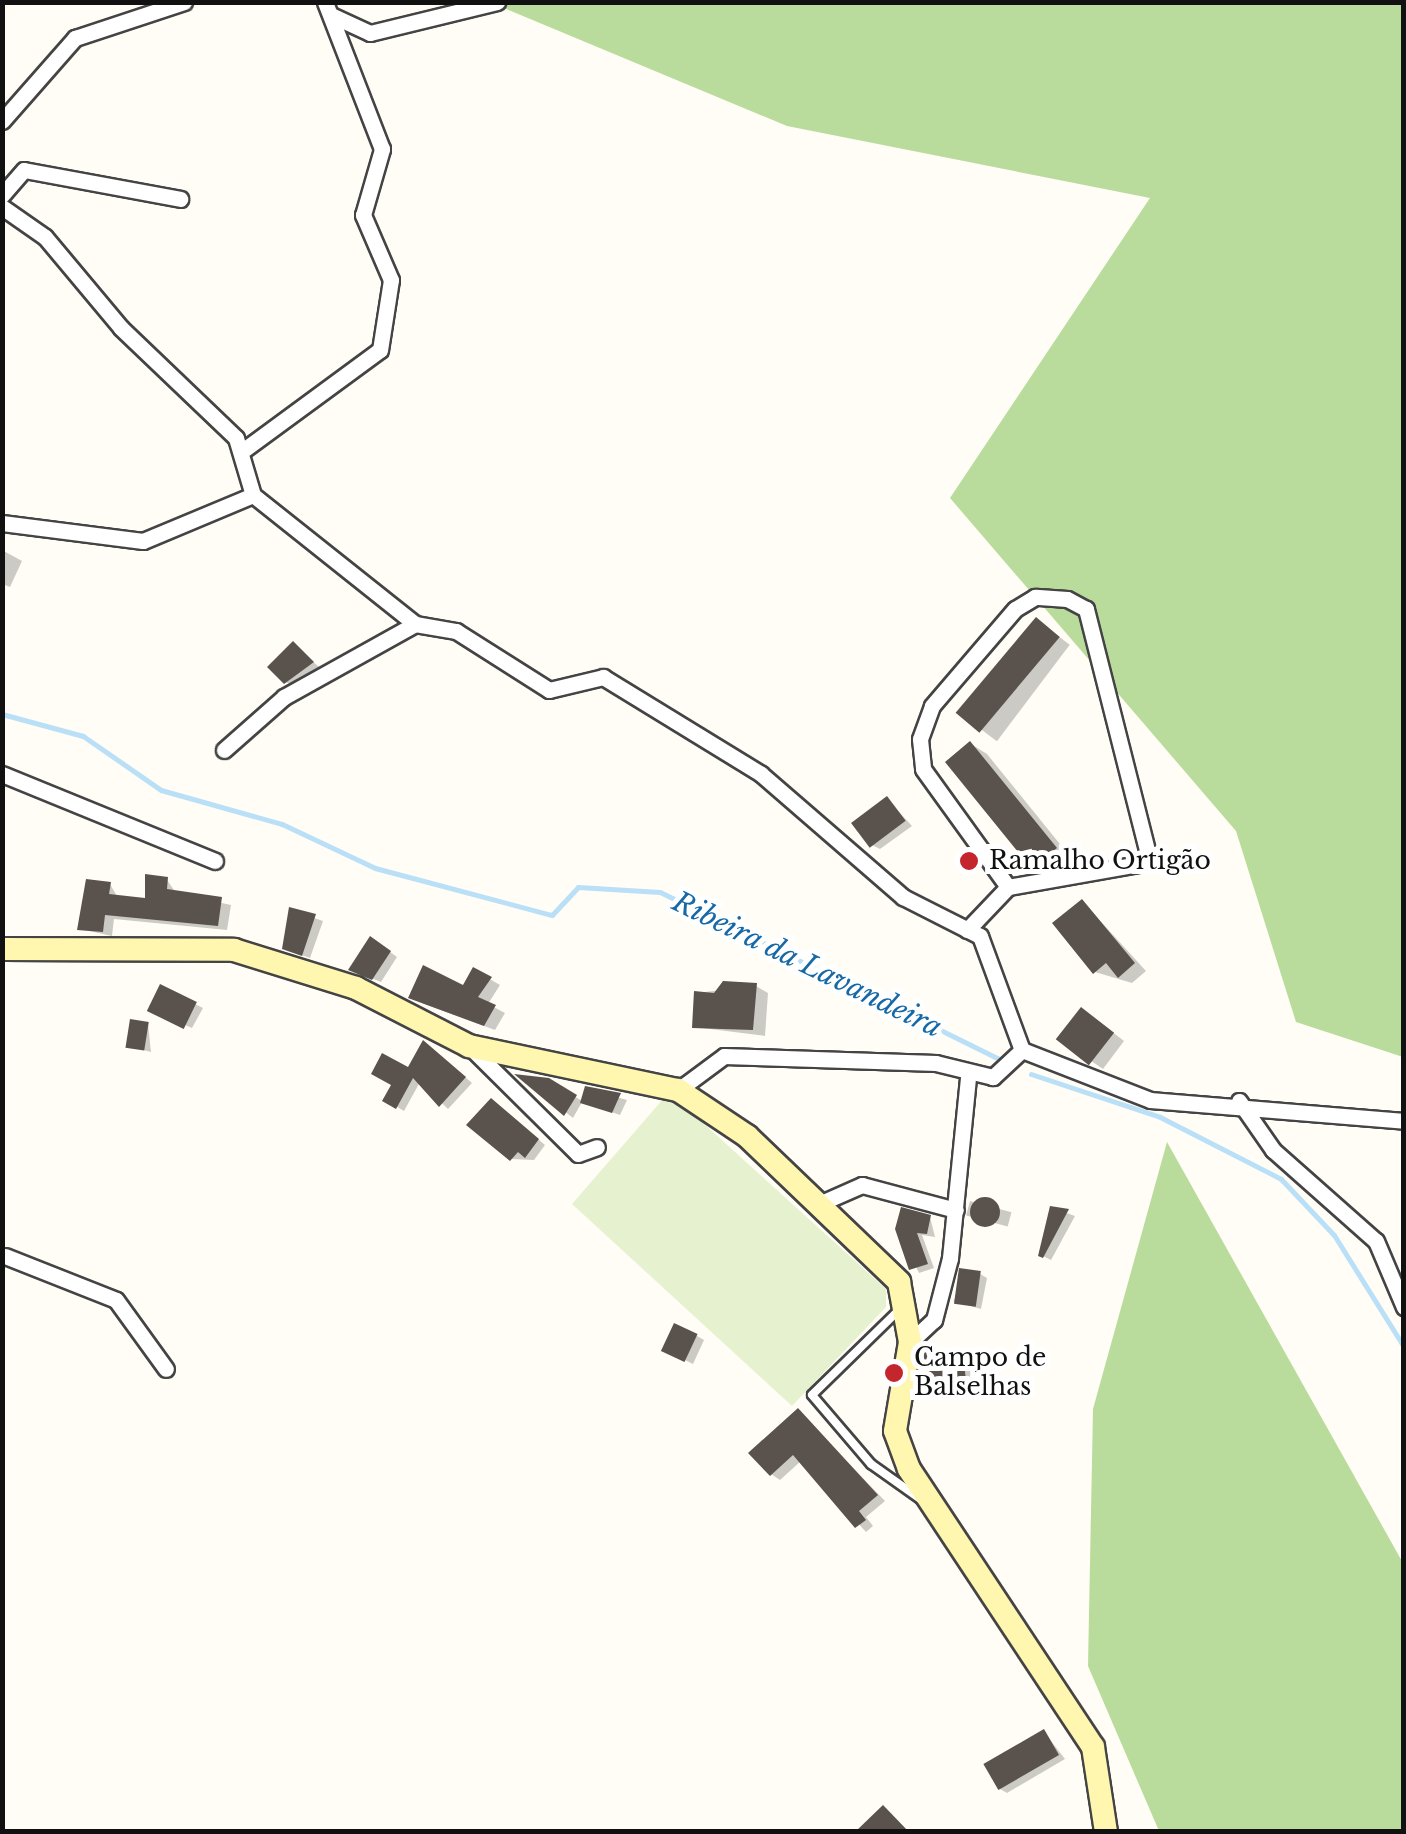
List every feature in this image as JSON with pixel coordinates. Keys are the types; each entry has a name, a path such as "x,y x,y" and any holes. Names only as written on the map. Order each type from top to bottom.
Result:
{"street":[{"path":"2,121 74,38 184,2"},
{"path":"328,9 370,33 497,2"},
{"path":"245,450 380,350 391,280 363,215 382,149 328,9"},
{"path":"2,195 24,170 180,198"},
{"path":"2,208 45,237 121,328 245,450 253,495 415,624 456,631 549,690 603,678 761,774 903,897 967,930 996,959 1022,1050"},
{"path":"2,523 143,542 253,495"},
{"path":"967,930 1008,887 1138,864 1148,854 1086,609 1066,599 1036,598 1015,608 932,706 920,739 923,769 1008,887"},
{"path":"224,750 284,697 415,624"},
{"path":"2,774 215,861"},
{"path":"2,949 234,950 356,988 469,1046 678,1090 821,1203 886,1265 904,1304 910,1342 894,1431 934,1504 1094,1747 1106,1832"},
{"path":"469,1046 578,1154 597,1147"},
{"path":"678,1090 724,1056 774,1051 936,1063 968,1077 993,1077 1022,1050"},
{"path":"1022,1050 1150,1100 1239,1101 1404,1121"},
{"path":"910,1342 934,1320 956,1210 968,1077"},
{"path":"1239,1101 1273,1150 1376,1240 1404,1307"},
{"path":"821,1203 862,1185 956,1210"},
{"path":"3,1258 116,1300 166,1369"}],"lane":[{"path":"904,1304 812,1394 871,1464 934,1504"}],"green space":[{"path":"492,3 1403,3 1403,1057 1296,1022 1236,831 950,498 1150,198 787,126"},
{"path":"664,1098 681,1103 886,1289 886,1307 792,1406 572,1204"},
{"path":"1167,1142 1403,1563 1403,1831 1159,1831 1088,1666 1093,1409"}],"building":[{"path":"1036,617 1060,637 979,733 956,713"},
{"path":"293,641 314,662 284,684 267,667"},
{"path":"970,741 1057,848 1044,858 1039,852 1026,862 945,762"},
{"path":"887,796 906,821 870,848 851,823"},
{"path":"145,874 168,877 167,889 222,897 218,926 105,915 103,932 77,930 86,879 111,882 109,894 145,898"},
{"path":"1082,899 1135,963 1118,978 1106,963 1093,974 1052,923"},
{"path":"289,907 316,914 302,956 282,949"},
{"path":"370,936 391,951 372,980 348,970"},
{"path":"423,965 463,985 473,967 492,977 478,997 496,1005 484,1026 408,998"},
{"path":"723,981 757,983 753,1030 692,1028 694,991 714,993"},
{"path":"160,984 197,1002 184,1029 147,1011"},
{"path":"1081,1007 1114,1033 1089,1065 1056,1039"},
{"path":"130,1019 149,1022 144,1051 125,1048"},
{"path":"423,1040 466,1077 439,1107 413,1078 396,1109 382,1101 391,1085 371,1074 382,1053 408,1067"},
{"path":"514,1074 549,1078 577,1095 564,1116"},
{"path":"585,1086 621,1093 612,1113 580,1103"},
{"path":"491,1098 539,1139 525,1158 518,1152 510,1161 466,1125"},
{"path":"985,1197 996,1201 1000,1212 996,1223 985,1227 974,1223 970,1212 974,1201"},
{"path":"1050,1206 1069,1209 1043,1258 1038,1256"},
{"path":"901,1207 931,1215 927,1234 917,1233 928,1264 909,1270 895,1229"},
{"path":"959,1268 981,1271 976,1307 954,1304"},
{"path":"674,1323 698,1334 684,1362 661,1351"},
{"path":"924,1351 963,1356 966,1380 955,1392 919,1388"},
{"path":"798,1408 878,1495 859,1511 866,1520 855,1528 793,1455 770,1476 748,1453"},
{"path":"1044,1729 1059,1755 998,1790 983,1764"},
{"path":"883,1805 909,1832 855,1832"}],"waterway":[{"name":"Ribeira da Lavandeira","path":"2,714 83,736 161,790 282,824 375,868 552,915 578,887 660,892 999,1059"},
{"name":"Ribeira da Lavandeira","path":"1031,1074 1160,1117 1281,1179 1334,1235 1404,1347"}],"place":[{"name":"Ramalho Ortigão","path":"969,861"},
{"name":"Campo de Balselhas","path":"894,1373"}]}
